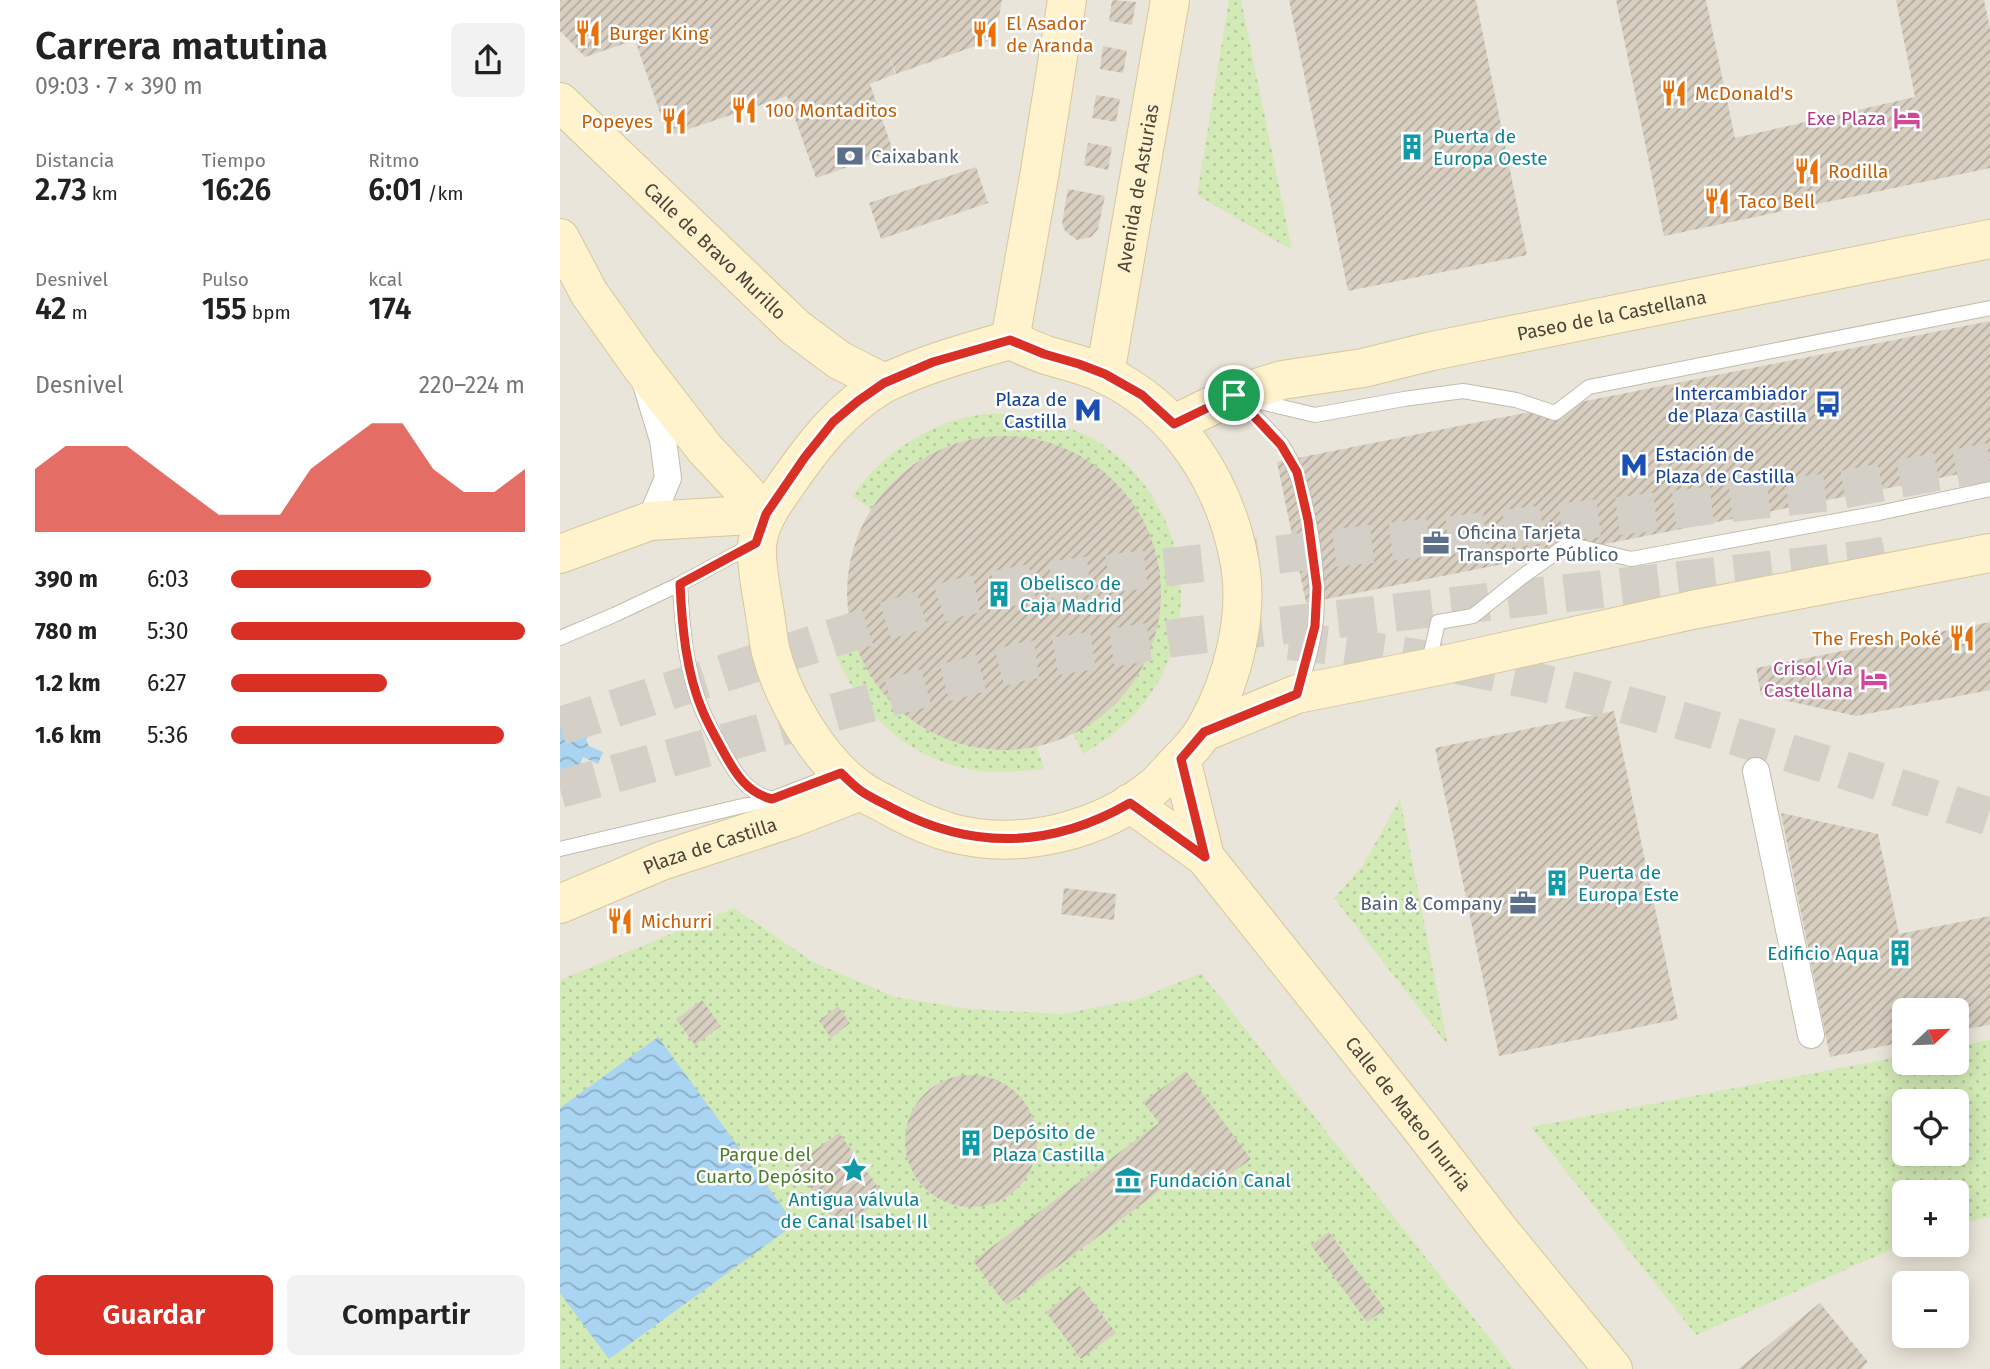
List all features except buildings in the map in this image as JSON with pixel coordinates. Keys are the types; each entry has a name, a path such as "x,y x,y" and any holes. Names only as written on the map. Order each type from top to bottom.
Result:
{"main road":[{"path":"1010,340 1067,0"},
{"name":"Avenida de Asturias","path":"1105,374 1170,0"},
{"name":"Calle de Bravo Murillo","path":"560,102 796,328 839,360 884,383"},
{"path":"560,239 589,293 761,528 770,650 780,680 813,739 851,782 916,820 953,833 994,840 1027,838 1073,829 1104,818 1130,803 1154,786 1193,745 1221,694 1233,660 1242,595 1240,565 1234,532 1224,503 1206,468 1174,424 1142,395 1105,374 1010,340 933,362 884,383 858,401 833,422 805,457 761,528"},
{"name":"Paseo de la Castellana","path":"1174,424 1234,395 1282,380 1363,368 1432,351 1990,239"},
{"path":"560,554 650,521 761,528"},
{"path":"1193,745 1297,694 1692,610 1990,553"},
{"name":"Calle de Mateo Inurria","path":"1193,745 1205,857"},
{"name":"Plaza de Castilla","path":"560,904 661,861 792,818 851,782"},
{"name":"Calle de Mateo Inurria","path":"1130,803 1205,857 1500,1231 1613,1369"}],"street":[{"path":"640,365 663,440 668,478 650,521"},
{"path":"1756,771 1811,1035"}],"lane":[{"path":"1234,395 1315,415 1463,391 1516,400 1555,413 1589,387 1990,308"},
{"path":"1234,395 1281,445 1297,472 1308,520 1317,587 1315,626 1297,694"},
{"path":"1428,668 1438,622 1473,616 1568,544 1631,559 1880,513 1990,489"},
{"path":"560,638 568,631 614,615 680,584 761,528"},
{"name":"Plaza de Castilla","path":"680,584 682,625 702,710 729,762 744,783 752,791 772,799"},
{"path":"560,849 851,782"}],"shaded area":[{"path":"560,0 1990,0 1990,1369 560,1369"}],"green space":[{"path":"1229,0 1241,0 1292,250 1197,195"},
{"path":"1007,414 1069,428 1111,451 1147,489 1165,520 1176,554 1181,588 1179,624 1170,658 1153,690 1130,719 1083,754 1073,734 1104,713 1129,687 1144,662 1154,635 1159,607 1159,579 1154,551 1145,525 1130,500 1111,478 1064,448 1037,440 983,438 956,444 930,455 906,470 887,488 871,509 852,496 888,458 924,433 965,418"},
{"path":"850,622 862,657 878,687 909,717 947,739 967,745 1010,750 1037,746 1044,769 1000,772 974,770 922,753 900,739 880,722 862,701 836,654 828,628"},
{"path":"1400,799 1448,1046 1334,898 1362,867"},
{"name":"Parque del Cuarto Depósito","path":"734,908 813,962 895,997 968,1009 1063,1014 1139,999 1201,973 1514,1369 560,1369 560,980"},
{"path":"1990,1040 1990,1217 1969,1221 1969,1180 1892,1180 1892,1249 1696,1335 1531,1127 1892,1058 1892,1075 1969,1075 1969,1044"}],"water":[{"path":"582,709 596,723 586,740 589,746 603,752 598,764 583,757 574,773 560,784 560,719 573,727"},
{"path":"658,1037 795,1224 609,1359 560,1293 560,1108"}],"tunnel":[{"path":"560,726 957,598 1035,582 1830,492 1990,462"},
{"path":"560,789 1025,661 1181,637 1892,554"},
{"path":"1289,641 1450,664 1569,690 1656,713 1990,817"}],"place":[{"name":"Burger King","path":"588,33"},
{"name":"El Asador de Aranda","path":"985,34"},
{"name":"McDonald's","path":"1674,93"},
{"name":"100 Montaditos","path":"744,110"},
{"name":"Exe Plaza","path":"1907,118"},
{"name":"Popeyes","path":"674,121"},
{"name":"Puerta de Europa Oeste","path":"1412,147"},
{"name":"Caixabank","path":"850,156"},
{"name":"Rodilla","path":"1807,171"},
{"name":"Taco Bell","path":"1717,201"},
{"name":"Intercambiador de Plaza Castilla","path":"1828,404"},
{"name":"Plaza de Castilla","path":"1088,410"},
{"name":"Estación de Plaza de Castilla","path":"1634,465"},
{"name":"Oficina Tarjeta Transporte Público","path":"1436,543"},
{"name":"Obelisco de Caja Madrid","path":"999,594"},
{"name":"The Fresh Poké","path":"1962,638"},
{"name":"Crisol Vía Castellana","path":"1874,679"},
{"name":"Puerta de Europa Este","path":"1557,883"},
{"name":"Bain & Company","path":"1523,903"},
{"name":"Michurri","path":"620,921"},
{"name":"Edificio Aqua","path":"1900,953"},
{"name":"Depósito de Plaza Castilla","path":"971,1143"},
{"name":"Antigua válvula de Canal Isabel Il","path":"854,1170"},
{"name":"Fundación Canal","path":"1128,1180"}],"route":[{"path":"1010,340 1105,374 1142,395 1174,424 1234,395 1281,445 1297,472 1308,520 1317,587 1315,626 1297,694 1204,732 1181,759 1205,857 1130,803 1104,818 1073,829 1027,838 994,840 953,833 916,820 861,791 841,773 772,799 752,791 744,783 729,762 702,710 682,625 680,584 756,543 766,514 805,457 833,422 858,401 884,383 933,362 1010,340"}]}
